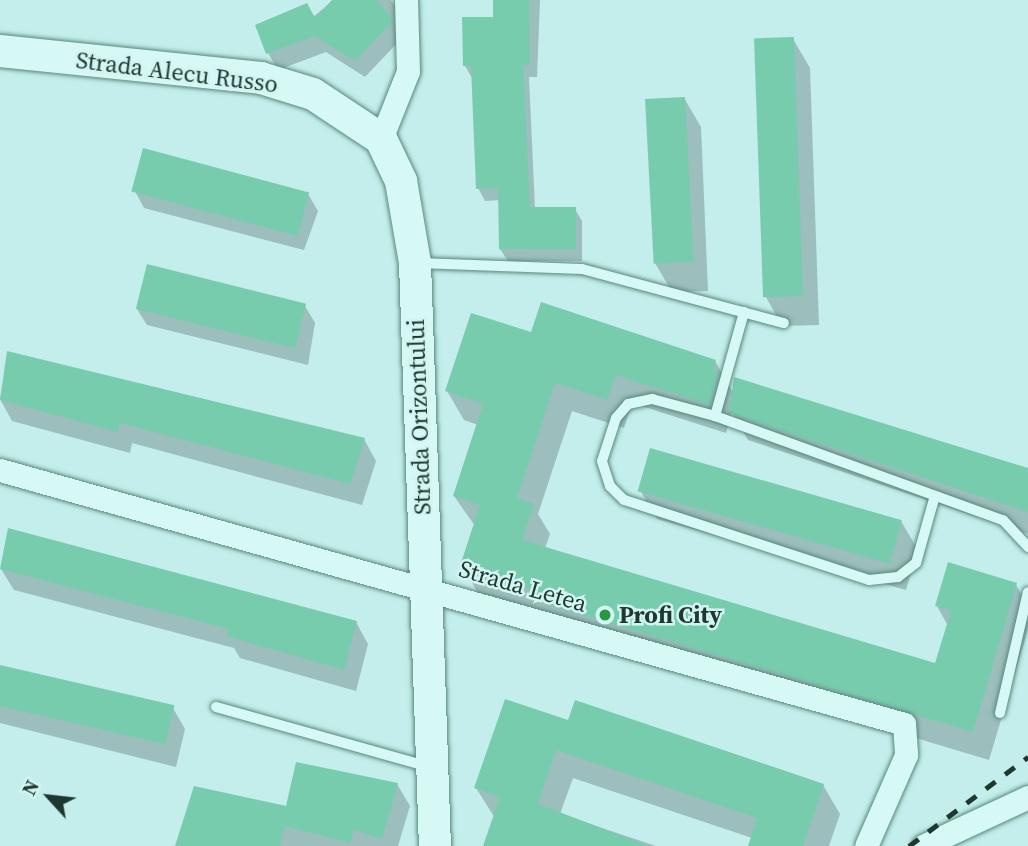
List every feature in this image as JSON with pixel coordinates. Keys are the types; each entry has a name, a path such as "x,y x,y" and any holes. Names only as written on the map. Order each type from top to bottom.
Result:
{"street":[{"path":"381,139 408,71 406,0"},
{"name":"Strada Alecu Russo","path":"0,51 261,78 313,94 381,139"},
{"name":"Strada Orizontului","path":"381,139 401,181 415,263 435,846"},
{"name":"Strada Letea","path":"0,470 424,585 904,724 906,755 866,846"},
{"path":"923,846 1028,797"}],"lane":[{"path":"415,263 582,270 784,323"},
{"path":"715,415 744,312"},
{"path":"934,499 916,563 898,577 870,580 624,500 610,486 602,461 628,404 652,399 715,415 934,499 1003,520 1028,547"},
{"path":"1000,713 1028,592"},
{"path":"216,706 432,768"}],"building":[{"path":"332,0 377,0 393,21 355,61 315,36 266,54 255,25 307,3 315,18"},
{"path":"493,0 529,0 530,65 523,65 530,207 576,207 576,249 499,249 498,188 476,189 471,66 463,66 462,17 493,17"},
{"path":"794,37 803,296 763,297 754,38"},
{"path":"685,97 694,262 654,264 645,99"},
{"path":"143,148 309,193 297,236 131,191"},
{"path":"147,264 306,304 295,348 136,309"},
{"path":"541,302 716,360 713,370 719,372 710,405 616,375 607,400 555,383 517,498 534,504 522,540 935,663 951,611 935,606 948,562 1017,583 973,732 534,600 537,591 460,566 480,505 453,496 483,404 445,391 471,313 531,332"},
{"path":"7,351 365,438 350,484 120,423 118,432 0,400"},
{"path":"734,377 1028,468 1028,512 729,413"},
{"path":"650,448 902,520 889,563 638,491"},
{"path":"8,528 357,621 344,670 226,636 229,629 0,569"},
{"path":"0,665 174,705 165,744 0,706"},
{"path":"505,699 568,720 575,700 824,784 803,846 748,846 757,818 556,750 538,804 649,846 483,846 500,797 474,788"},
{"path":"296,762 398,783 382,839 354,830 350,843 285,826 280,846 175,846 194,786 286,806"}],"railway":[{"path":"909,846 1028,757"}],"place":[{"name":"Profi City","path":"605,615"}]}
